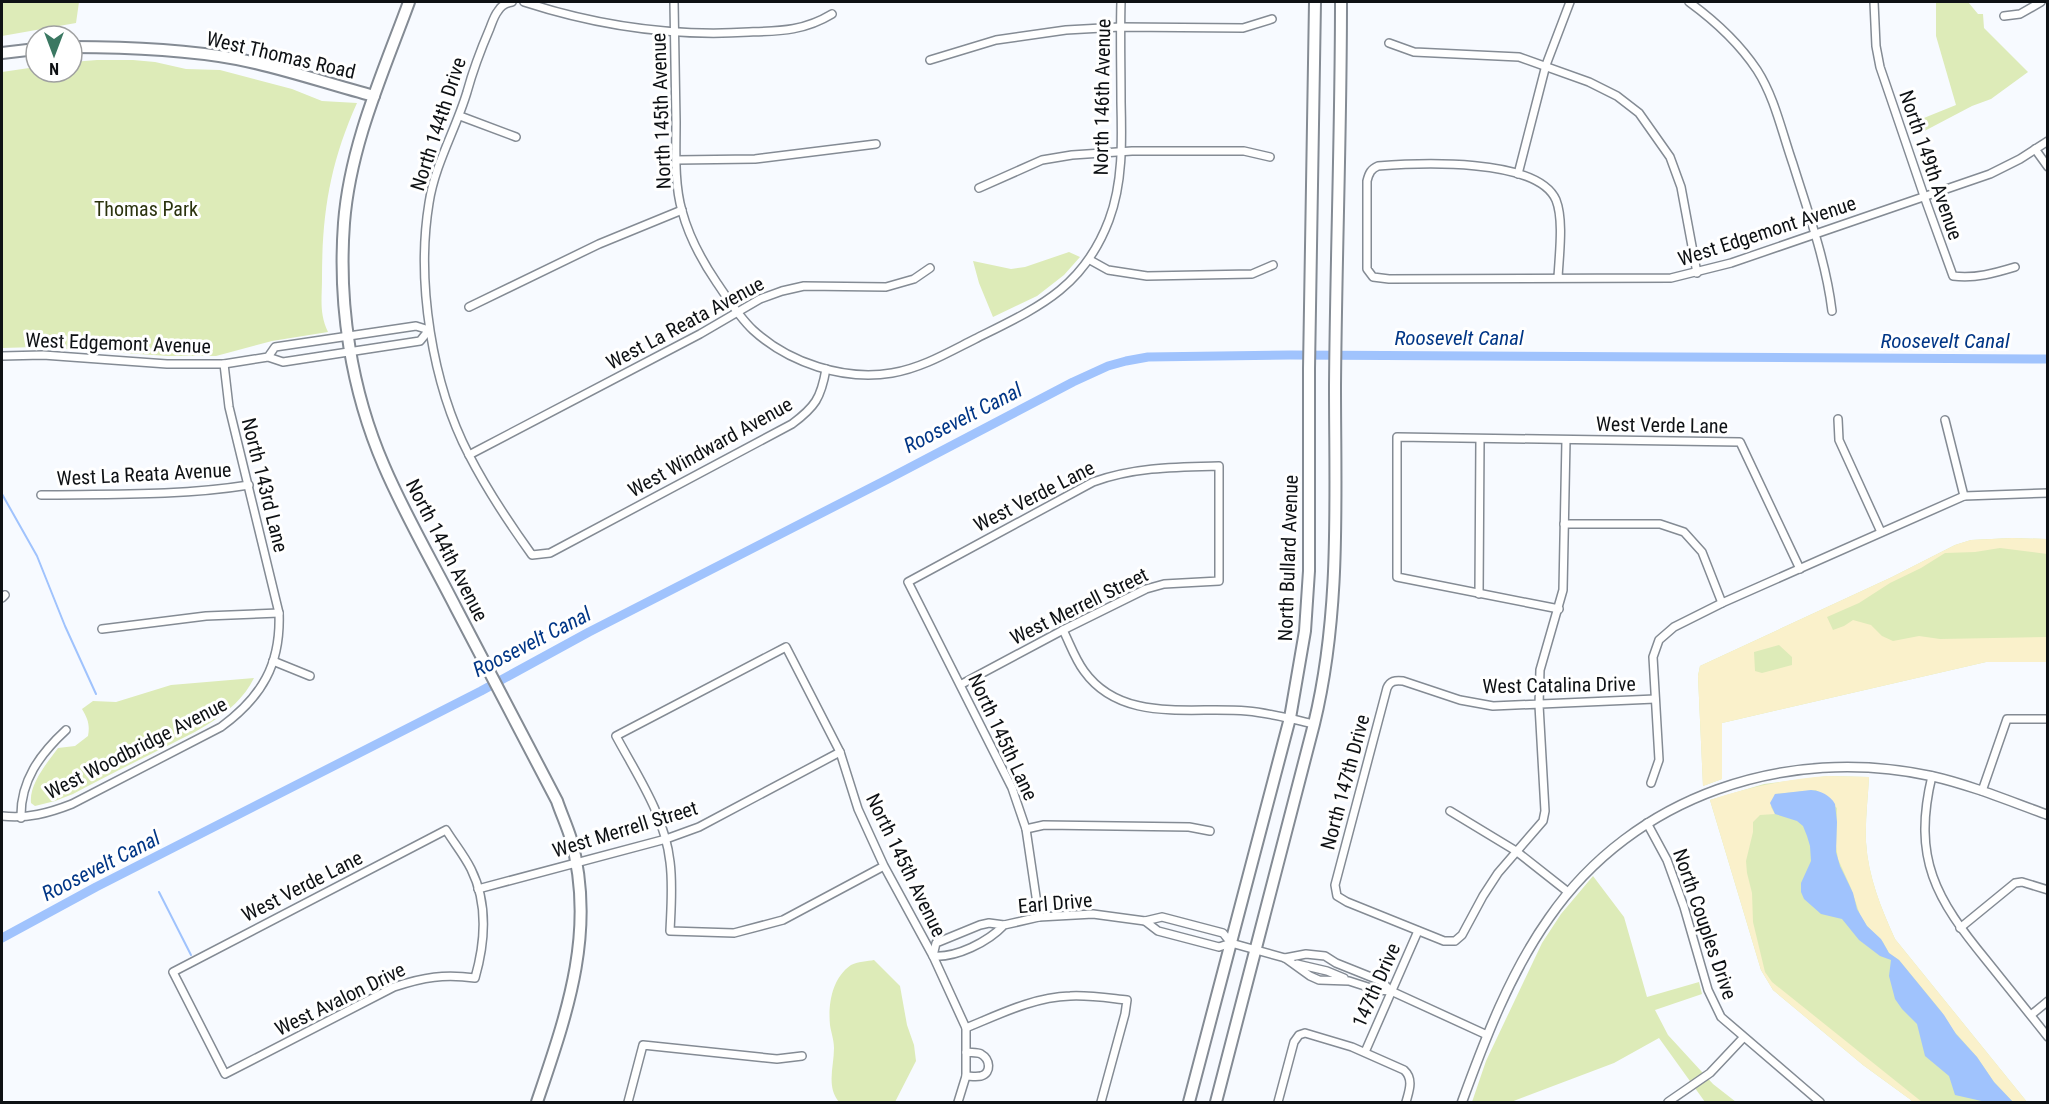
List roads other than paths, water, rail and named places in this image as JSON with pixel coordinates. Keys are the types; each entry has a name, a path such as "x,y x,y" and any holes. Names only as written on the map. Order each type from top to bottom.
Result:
{"main road":[{"name":"North 144th Avenue","path":"409,2 374,96 354,163 344,222 343,276 347,337 356,383 384,466 557,801 571,839 576,862 581,916 579,954 566,1015 537,1102"},
{"name":"North Bullard Avenue","path":"1189,1102 1290,718 1308,605 1315,2"},
{"path":"1216,1102 1314,724 1326,667 1334,600 1341,2"},
{"name":"West Thomas Road","path":"84,47 135,47 237,60 374,96"},
{"path":"2,53 24,50"}],"street":[{"path":"524,2 562,14 615,26 675,33 722,34 794,30 817,23 832,14"},
{"name":"North 145th Avenue","path":"674,2 676,160 682,210 695,246 737,313 753,330 785,353 826,369"},
{"name":"North 146th Avenue","path":"1090,261 1115,201 1122,152 1120,2"},
{"path":"1558,278 1560,218 1555,199 1540,181 1518,174 1546,65 1570,2"},
{"path":"1689,2 1721,26 1757,70 1771,97 1815,235 1829,286 1832,311"},
{"name":"North 149th Avenue","path":"1874,2 1876,46 1880,67 1953,276 1966,278 1994,274 2015,267"},
{"path":"2004,16 2020,14 2040,2"},
{"name":"North 144th Drive","path":"509,3 497,11 480,51 460,116 436,176 429,202 425,264 429,330 456,426 469,455 509,523 532,555 538,555"},
{"path":"930,60 996,40 1029,34 1120,27 1243,28 1272,20"},
{"path":"1389,43 1414,52 1519,57 1589,82 1617,96 1639,113 1670,157 1681,187 1697,273"},
{"path":"460,116 516,137"},
{"name":"West Edgemont Avenue","path":"1518,174 1490,167 1460,164 1387,165 1372,169 1367,181 1367,269 1373,277 1389,279 1671,278 1697,273 1815,235 1990,174 2048,141"},
{"path":"676,160 755,159 876,144"},
{"path":"2036,149 2048,167"},
{"path":"979,188 1042,160 1072,155 1122,152 1244,151 1270,157"},
{"path":"469,307 599,244 682,210"},
{"path":"826,369 859,376 893,373 920,366 1047,302 1071,282 1090,261 1108,270 1147,276 1252,274 1273,265"},
{"name":"West La Reata Avenue","path":"469,455 700,334 760,299 804,286 886,287 914,279 930,268"},
{"name":"West Edgemont Avenue","path":"2,356 43,355 166,364 224,364 268,357 283,362 420,341 429,330 416,326 275,347 268,357"},
{"name":"North 143rd Lane","path":"224,364 229,407 279,613"},
{"name":"West Windward Avenue","path":"538,555 550,553 792,424 811,410 819,397 826,369"},
{"path":"1838,419 1839,440 1881,532"},
{"path":"1945,420 1964,496"},
{"name":"West Verde Lane","path":"1479,594 1397,577 1397,437 1740,442 1800,569"},
{"path":"1480,439 1479,594 1559,609"},
{"path":"1418,931 1444,941 1459,939 1483,896 1544,816 1539,705 1540,670 1563,590 1566,440"},
{"name":"West Verde Lane","path":"908,582 1104,478 1142,469 1219,466"},
{"name":"West Merrell Street","path":"960,685 1146,589 1164,584 1219,582 1219,466"},
{"name":"West La Reata Avenue","path":"41,495 214,491 249,485"},
{"path":"1651,783 1659,760 1653,657 1659,640 1674,627 1722,603 1964,496 2048,493"},
{"path":"1564,524 1660,525 1684,532 1702,552 1722,603"},
{"name":"North 145th Lane","path":"908,582 1012,788 1026,829 1039,917"},
{"path":"102,629 206,616 279,613"},
{"name":"West Woodbridge Avenue","path":"2,816 21,818 49,813 72,804 221,727 239,714 262,686 273,661 278,645 279,613"},
{"path":"1063,630 1085,673 1106,692 1123,701 1156,710 1246,711 1314,724"},
{"name":"North 145th Avenue","path":"666,839 657,813 616,736 786,647 840,752 858,809 884,866 933,956 966,1028 966,1077 958,1102"},
{"path":"273,661 310,676"},
{"name":"West Catalina Drive","path":"1396,680 1476,704 1500,706 1655,699"},
{"name":"North 147th Drive","path":"1396,680 1387,688 1335,885 1337,896 1347,902 1418,931"},
{"path":"1982,791 2007,719 2048,719"},
{"path":"21,818 22,796 28,778 49,746 66,730"},
{"name":"West Merrell Street","path":"478,889 666,839 699,827 840,752"},
{"path":"1462,1102 1487,1035 1534,940 1568,892 1601,857 1647,822 1690,800 1727,785 1776,774 1816,769 1860,768 1932,776 2048,815"},
{"path":"1932,776 1924,820 1927,858 1939,894 1960,928 2048,1036"},
{"path":"1450,811 1516,851 1568,892"},
{"name":"North Couples Drive","path":"1647,822 1671,869 1708,990 1721,1017 1820,1102"},
{"path":"1026,829 1044,825 1167,826 1210,831"},
{"name":"West Verde Lane","path":"225,1074 173,972 446,830 471,870 478,889"},
{"path":"666,839 672,885 670,931 734,933 775,923 884,866"},
{"path":"1960,928 2015,883 2022,882 2048,890"},
{"name":"West Avalon Drive","path":"225,1074 394,987 421,978 449,975 476,978 482,951 483,924 478,889"},
{"name":"Earl Drive","path":"1004,925 991,938 945,957 933,956 936,944 980,925 989,923 1004,925 1039,917 1093,914 1145,921 1162,917 1223,933 1231,943 1219,947 1158,931 1145,921"},
{"name":"147th Drive","path":"1365,1052 1418,931"},
{"path":"1231,943 1286,958 1319,980 1349,981 1377,990 1391,991"},
{"path":"1286,958 1306,954 1325,956 1336,963 1381,981 1391,991 1487,1035"},
{"path":"966,1028 1023,1005 1045,1000 1068,996 1127,1000 1101,1102"},
{"path":"2031,1016 2048,1001"},
{"path":"1278,1102 1294,1042 1302,1033 1315,1035 1365,1052 1400,1068 1409,1075 1410,1086 1406,1102"},
{"path":"1668,1102 1703,1079 1743,1038"},
{"path":"628,1102 643,1044 777,1059 802,1056"},
{"path":"966,1052 981,1054 987,1060 989,1067 982,1076 966,1077"}],"water":[{"path":"1811,790 1825,794 1835,804 1836,852 1857,909 1867,926 1881,939 1889,953 1899,960 1944,1015 1956,1034 1977,1057 1994,1082 2013,1102 1986,1102 1955,1095 1949,1076 1925,1056 1917,1024 1895,999 1889,976 1891,960 1880,956 1859,940 1842,919 1821,914 1804,899 1801,883 1811,861 1807,836 1803,826 1797,821 1775,814 1770,803 1775,794"}],"waterway":[{"name":"Roosevelt Canal","path":"2,938 96,887 481,691 589,632 1108,366 1148,357 1290,355 2048,359"},
{"path":"2,494 37,556 96,694"},
{"path":"159,892 191,955"}],"park label":[{"name":"Thomas Park","path":"146,209"}]}
